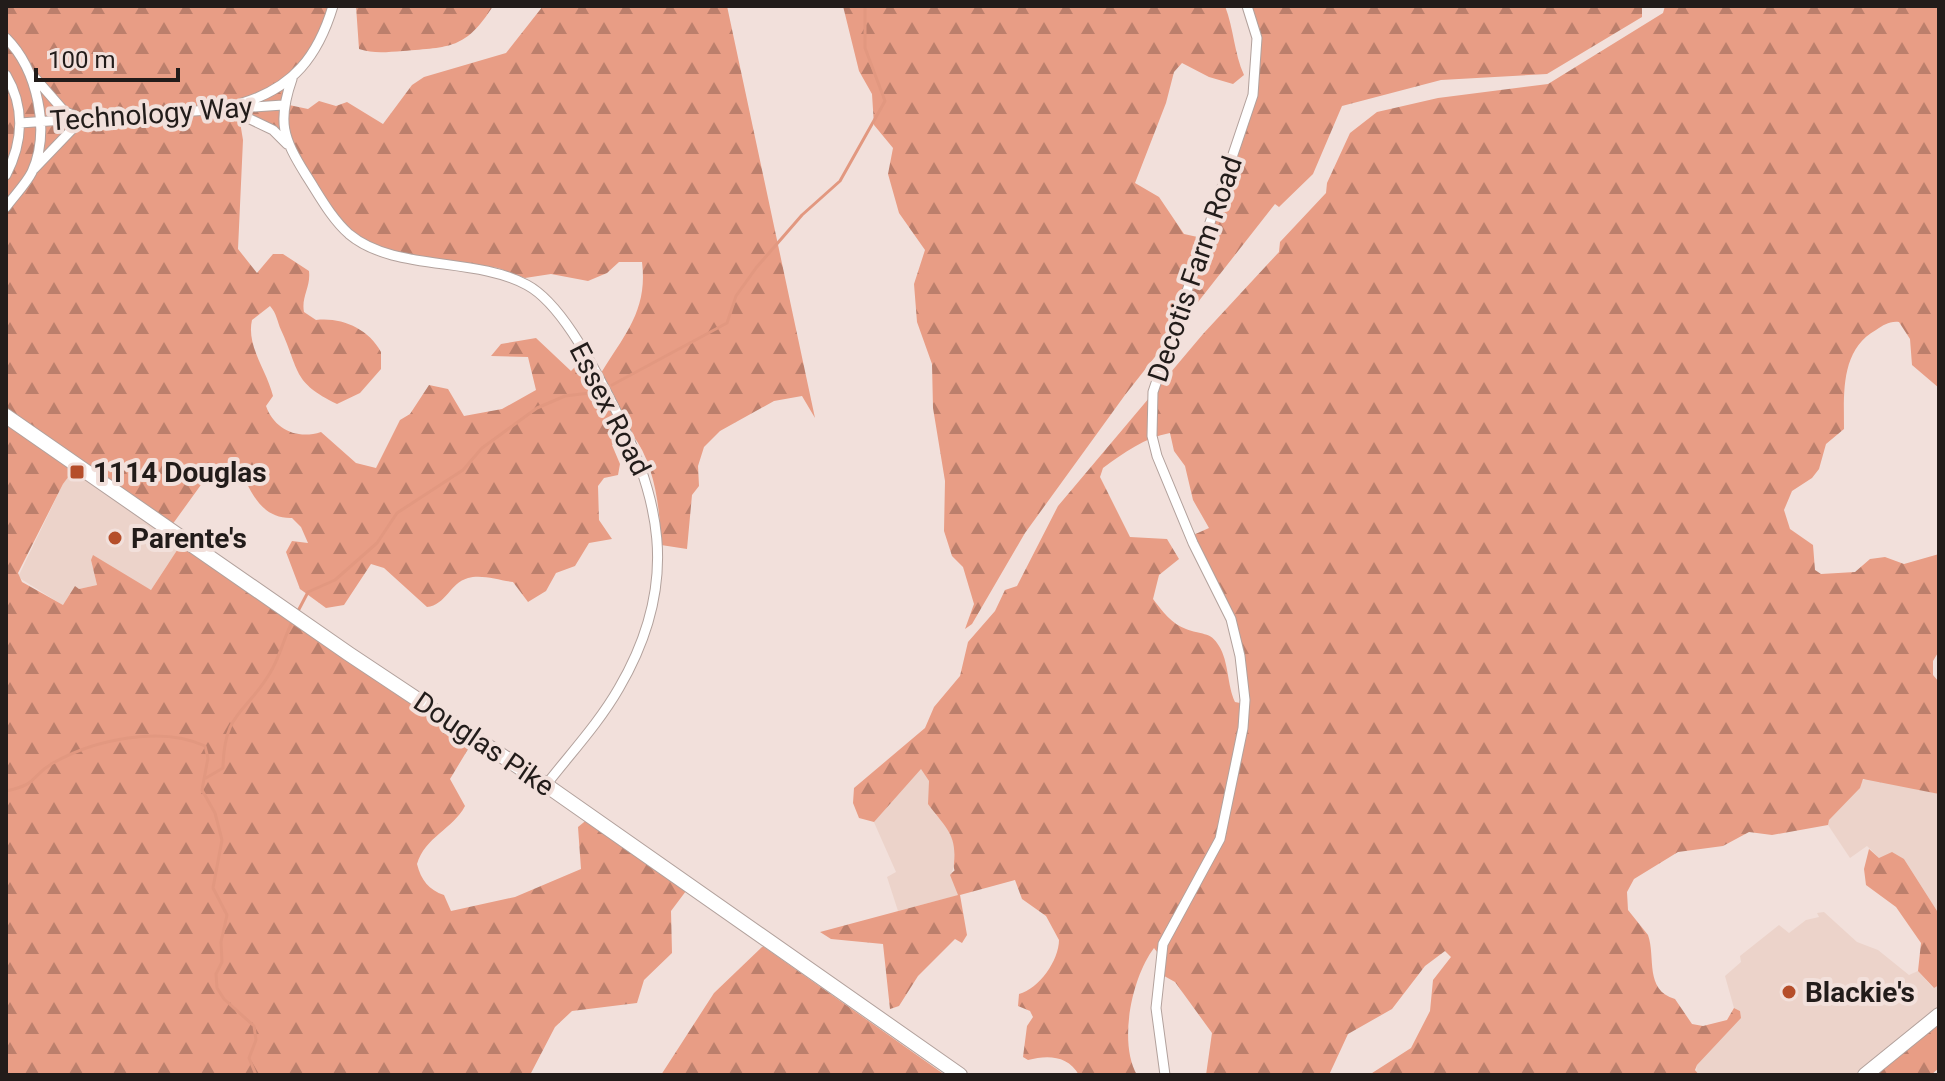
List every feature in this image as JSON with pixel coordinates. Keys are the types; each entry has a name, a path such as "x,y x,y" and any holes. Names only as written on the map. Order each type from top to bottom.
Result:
{"main road":[{"name":"Douglas Pike","path":"6,416 546,785 960,1075"},
{"path":"1865,1075 1939,1015"}],"street":[{"name":"Technology Way","path":"292,79 320,43 333,6"},
{"name":"Decotis Farm Road","path":"1165,1075 1156,1008 1163,944 1220,839 1243,728 1245,700 1240,656 1231,619 1193,543 1157,456 1152,436 1153,392 1253,95 1257,38 1247,6"},
{"path":"6,38 64,111 82,119 52,147 6,207"},
{"path":"31,73 38,123 38,147 32,172"},
{"path":"6,75 14,88 20,123 14,159 6,175"},
{"name":"Essex Road","path":"292,79 283,105 287,144 329,210 349,234 379,252 497,272 531,286 586,353 649,483 658,534 657,587 646,637 618,691 546,785"},
{"path":"225,108 264,95 292,79"},
{"name":"Technology Way","path":"20,123 283,105"},
{"path":"225,108 273,130 287,144"}],"shaded area":[{"path":"75,468 185,538 151,590 91,560 97,585 79,589 64,606 18,577 63,484"},
{"path":"921,768 929,781 935,814 946,824 955,840 956,860 951,875 959,895 898,911 887,877 896,872 873,820"},
{"path":"1869,778 1939,794 1939,914 1904,859 1879,858 1867,846 1850,858 1828,825 1828,820 1859,782"},
{"path":"1824,912 1857,942 1878,950 1909,975 1918,971 1933,988 1939,985 1939,1017 1867,1075 1696,1073 1697,1065 1740,1011 1734,1008 1725,976 1741,962 1740,956 1779,925 1789,933 1806,920 1819,917 1817,913"}],"green space":[{"path":"6,6 332,6 327,25 290,80 289,105 308,109 319,101 336,106 347,102 383,124 412,85 424,77 506,53 543,6 727,6 815,418 802,396 774,401 720,431 704,447 698,466 699,486 692,495 687,549 661,545 651,473 632,434 612,445 620,464 618,475 604,478 598,486 599,520 612,539 589,543 575,566 556,573 546,591 528,602 513,582 479,577 462,581 439,602 427,607 384,568 371,564 344,605 326,608 300,589 286,552 292,541 308,543 301,527 292,518 272,514 257,501 239,465 222,465 203,482 172,525 75,468 63,484 18,573 22,582 63,605 75,586 79,589 97,585 91,560 93,555 151,590 185,538 473,741 450,779 465,806 426,847 417,864 423,880 444,895 451,911 515,897 581,869 578,827 589,818 686,891 671,911 672,953 644,980 637,1003 572,1011 555,1027 530,1075 6,1075","holes":["227,107 235,108 286,134 329,206 362,243 415,257 498,268 525,278 551,274 588,281 607,273 619,262 642,262 642,294 638,308 601,373 588,354 571,371 536,338 501,344 491,356 528,357 536,390 502,409 464,416 448,389 429,385 410,414 400,420 376,468 356,463 321,432 303,435 281,426 266,406 273,396 254,349 251,330 252,320 270,306 299,374 312,389 337,404 360,393 381,369 381,352 369,336 353,326 335,320 316,320 304,312 309,271 283,254 273,254 257,273 238,249 243,140 240,122"]},
{"path":"356,6 493,6 474,31 456,43 433,48 370,52 359,49"},
{"path":"843,6 1225,6 1244,75 1233,84 1209,77 1182,63 1174,72 1166,103 1135,183 1159,197 1184,234 1202,238 1257,90 1257,46 1248,6 1642,6 1642,17 1547,74 1441,80 1342,106 1313,174 1279,207 1275,204 1125,395 1025,533 972,624 965,629 974,604 963,567 952,556 944,531 945,481 933,408 932,364 917,322 914,284 925,250 899,213 888,174 893,148 874,125 872,94 859,71"},
{"path":"1665,6 1939,6 1939,388 1912,365 1910,339 1899,322 1887,324 1864,339 1856,349 1846,374 1844,429 1826,444 1819,469 1812,478 1792,491 1784,510 1790,529 1813,545 1815,570 1821,574 1855,572 1870,559 1885,557 1904,564 1939,554 1939,651 1933,661 1933,675 1939,682 1939,794 1863,779 1860,788 1829,820 1828,825 1772,835 1749,832 1723,846 1678,852 1634,879 1627,892 1628,910 1648,935 1653,972 1659,988 1675,999 1692,1024 1703,1026 1727,1020 1734,1008 1740,1011 1741,1018 1697,1065 1695,1070 1699,1075 1369,1075 1411,1048 1430,1011 1433,980 1451,957 1445,951 1425,966 1392,1009 1348,1034 1329,1075 1206,1075 1212,1033 1175,982 1157,972 1161,957 1154,948 1139,975 1130,1010 1129,1045 1137,1075 1079,1075 1063,1060 1042,1057 1028,1060 1023,1057 1027,1026 1033,1017 1030,1011 1018,1006 1019,994 1034,986 1046,973 1056,956 1059,940 1046,916 1022,899 1015,880 960,895 967,935 962,943 955,939 918,976 899,1006 890,1009 883,944 831,939 820,932 958,895 950,875 955,870 954,845 948,831 928,804 929,781 921,769 874,822 859,818 853,803 854,788 925,728 934,707 960,676 968,642 995,611 1005,590 1017,586 1058,506 1203,334 1279,252 1280,242 1326,193 1327,183 1350,133 1377,112 1438,98 1548,84 1663,13","holes":["1170,433 1174,451 1185,466 1193,500 1209,528 1191,536 1230,625 1245,704 1235,702 1225,659 1216,641 1176,624 1153,599 1159,575 1179,559 1167,539 1130,537 1100,477 1103,468 1152,438"]},
{"path":"1869,849 1879,858 1892,852 1904,859 1939,914 1939,985 1934,988 1918,971 1921,943 1896,907 1866,885 1864,869"},
{"path":"762,947 945,1075 661,1075 714,993"},
{"path":"1939,1017 1939,1068 1931,1075 1867,1075"}],"waterway":[{"path":"612,385 727,323 736,296 756,268 802,215 840,181 885,101 865,48 865,6"},
{"path":"297,613 308,592 335,580 377,543 397,513 463,470 482,448 537,408 565,396 598,392"},
{"path":"206,778 223,768 224,749 232,724 270,673 293,620"},
{"path":"6,791 30,782 53,763 69,755 108,742 148,736 188,740 205,746 208,758 202,790 215,813 222,840 213,888 227,915 221,942 222,962 216,974 217,988 224,999 254,1026 256,1040 249,1058 256,1075"}],"place":[{"name":"1114 Douglas","path":"77,472"},
{"name":"Parente's","path":"115,538"},
{"name":"Blackie's","path":"1789,992"}]}
